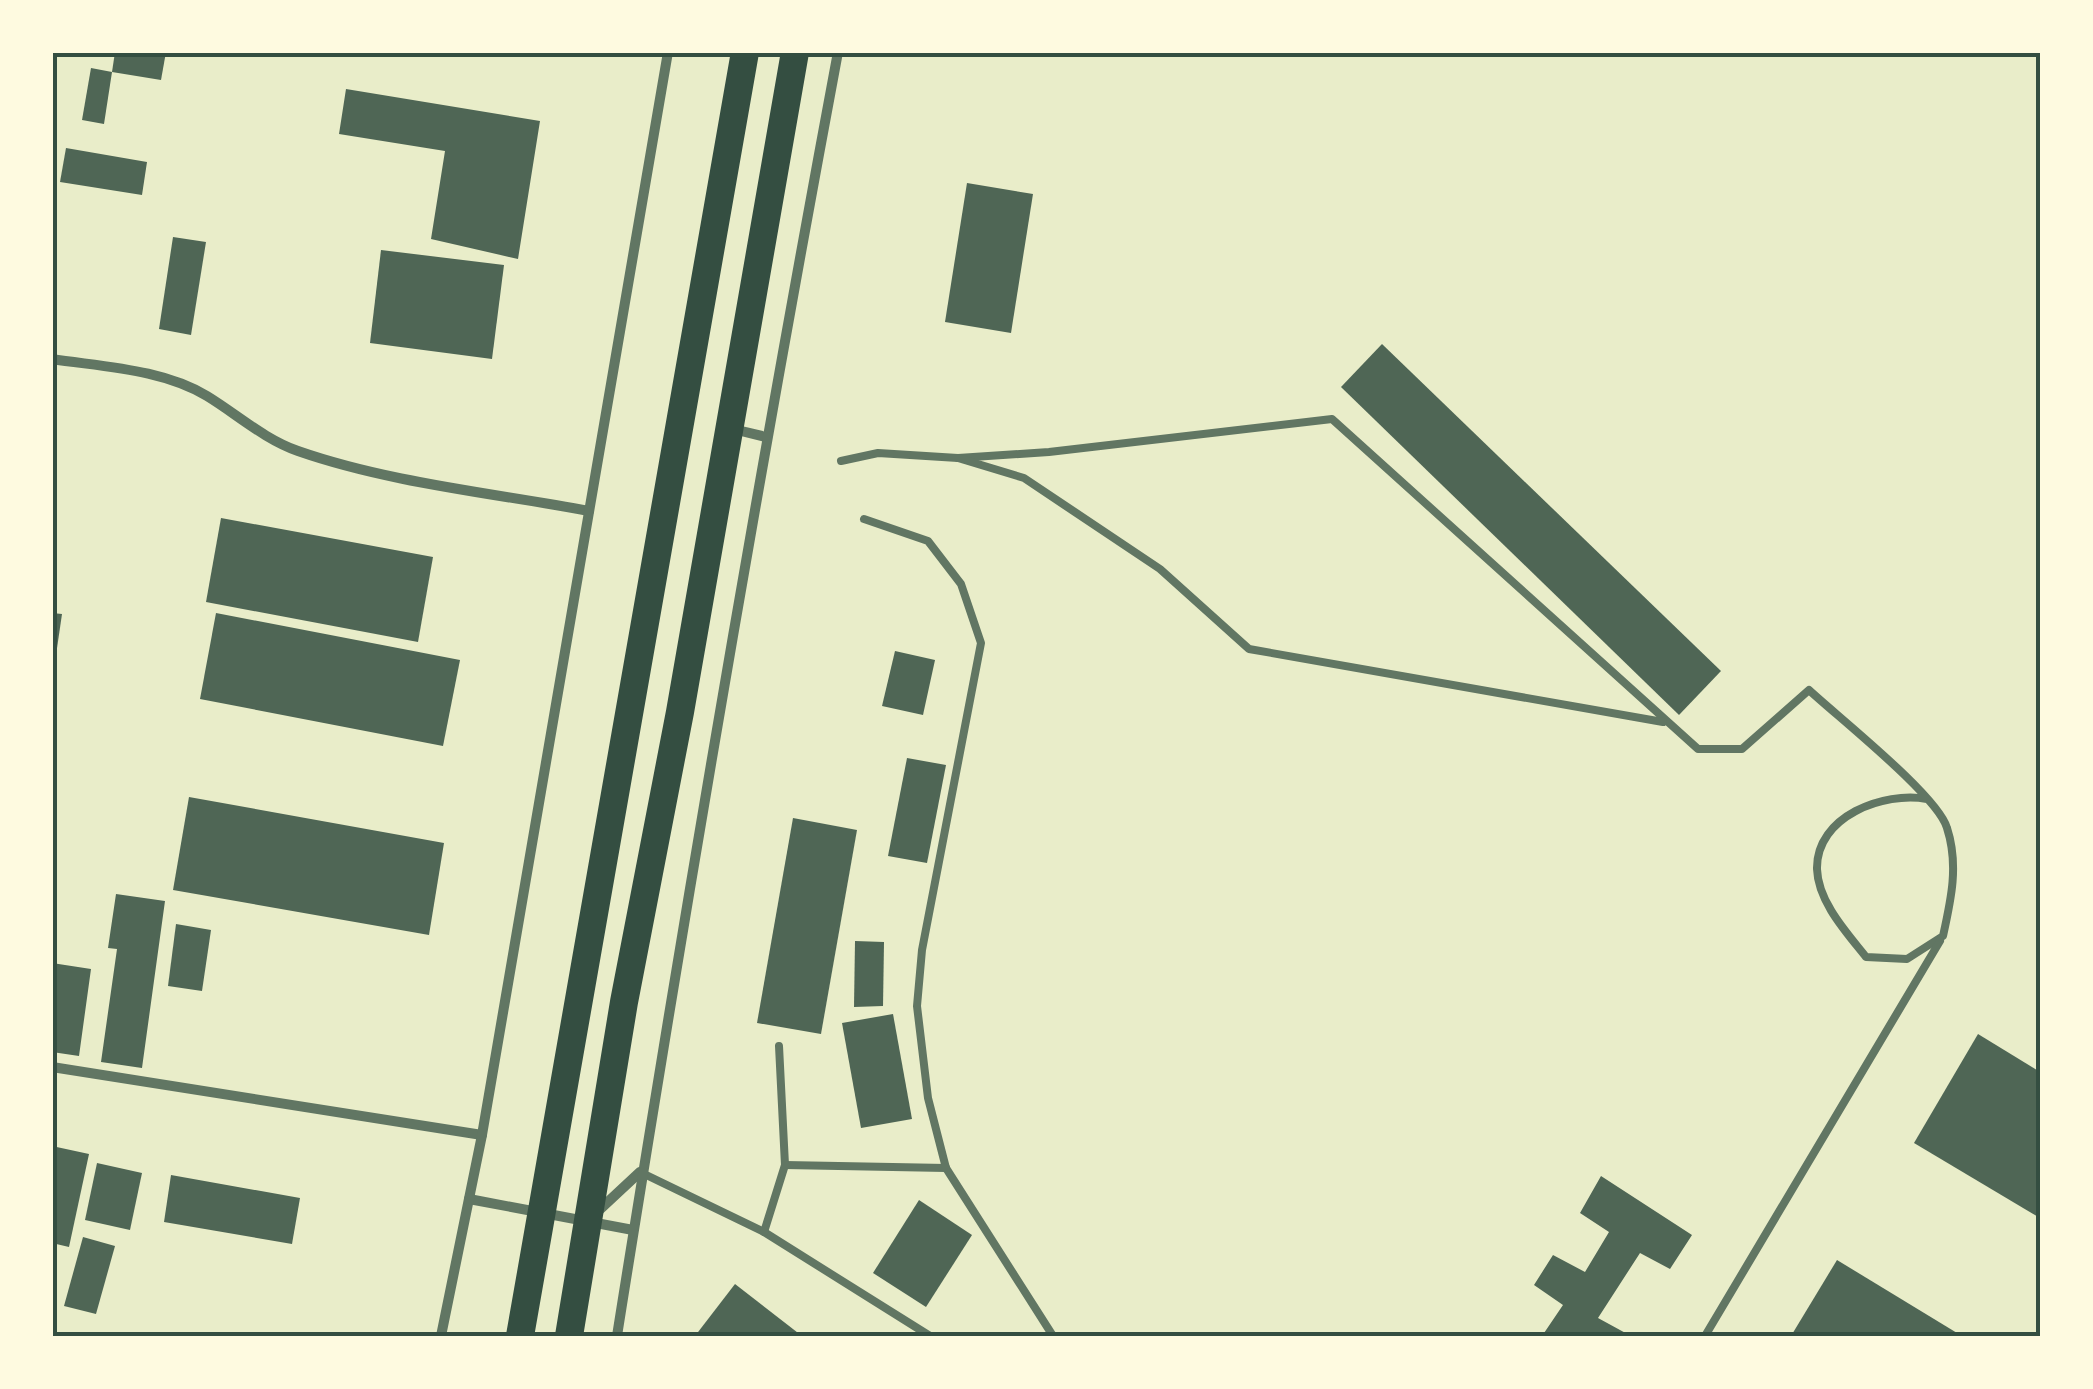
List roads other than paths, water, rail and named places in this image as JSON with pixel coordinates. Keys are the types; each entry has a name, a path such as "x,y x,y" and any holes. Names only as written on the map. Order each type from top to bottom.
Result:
{"highway":[{"path":"520,1336 745,52"},
{"path":"569,1336 796,52"}],"street":[{"path":"441,1336 482,1135 668,52"},
{"path":"616,1336 640,1172 766,436 838,52"},
{"path":"52,359 153,375 205,395 247,426 294,450 348,466 589,512"},
{"path":"727,427 766,436"},
{"path":"52,1067 482,1135"},
{"path":"588,1221 640,1172"},
{"path":"469,1200 633,1230"}],"lane":[{"path":"841,461 878,454 958,458 1050,452 1332,419 1698,749 1742,749 1809,690 1928,799 1946,823 1954,856 1953,889 1942,936 1705,1336"},
{"path":"958,458 1024,478 1160,570 1250,649 1664,722"},
{"path":"864,519 928,541 960,584 982,642 922,950 917,1006 928,1098 946,1168 1053,1336"},
{"path":"1928,799 1909,795 1871,800 1830,831 1817,869 1834,916 1866,957 1907,959 1942,936"},
{"path":"764,1232 785,1165 778,1046"},
{"path":"785,1165 946,1168"},
{"path":"640,1172 764,1232 930,1336"}]}
